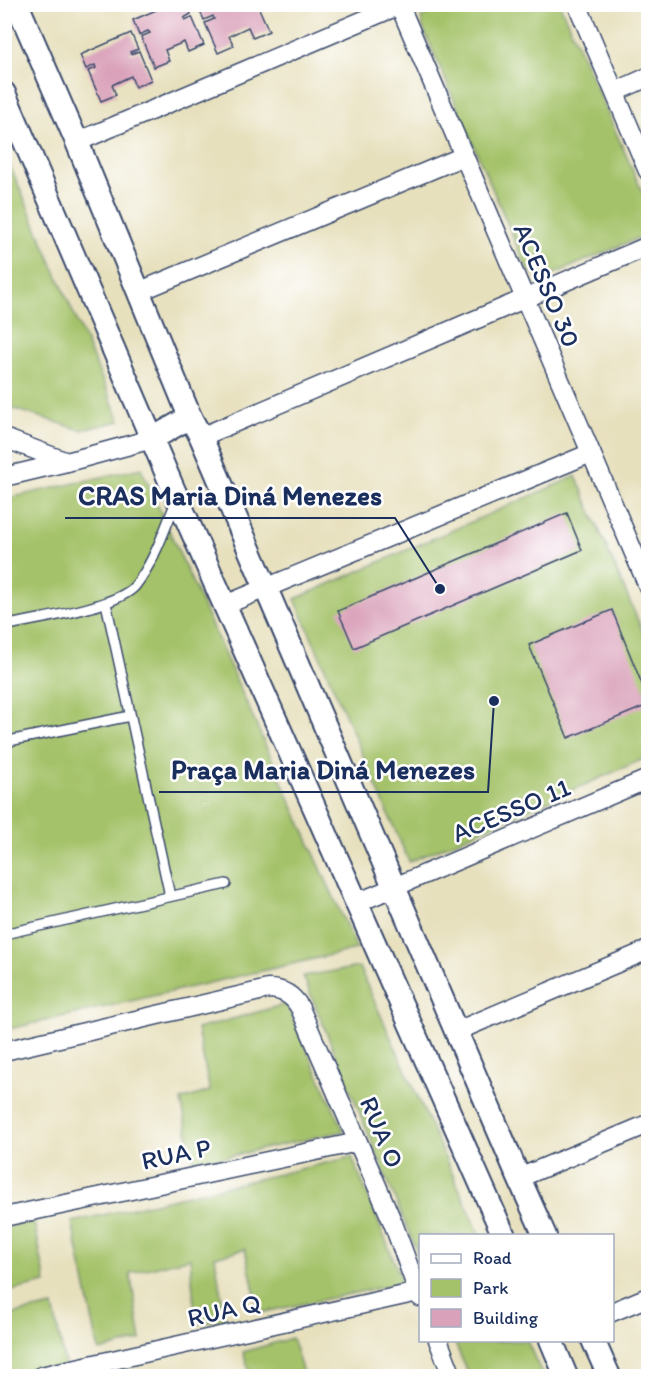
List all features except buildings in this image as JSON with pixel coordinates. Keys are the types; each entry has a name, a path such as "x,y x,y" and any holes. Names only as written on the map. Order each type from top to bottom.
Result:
{"street":[{"path":"17,4 77,142 190,417 201,437 544,1234"},
{"path":"578,4 648,171"},
{"path":"77,142 400,5"},
{"name":"ACESSO 30","path":"400,5 648,586"},
{"path":"615,92 648,77"},
{"path":"4,93 178,499 503,1234"},
{"path":"138,292 464,156"},
{"path":"201,437 648,246"},
{"path":"4,477 152,439 190,417"},
{"path":"4,438 67,462"},
{"path":"225,605 591,453"},
{"name":"ACESSO 11","path":"357,903 648,779"},
{"path":"457,1031 648,950"},
{"name":"RUA O","path":"4,1051 268,989 286,992 300,1008 393,1222 419,1295"},
{"path":"519,1178 648,1124"},
{"name":"RUA P","path":"4,1217 358,1142"},
{"name":"RUA Q","path":"41,1377 419,1295"},
{"path":"614,1311 648,1297"},
{"path":"438,1342 452,1377"},
{"path":"550,1342 566,1377"},
{"path":"593,1342 609,1377"}],"lane":[{"path":"4,626 106,603 133,588 150,563 178,499"},
{"path":"106,603 170,896"},
{"path":"4,742 130,716"},
{"path":"4,934 226,884"}],"green space":[{"path":"447,4 560,5 648,205 648,234 542,279 527,269 423,28 421,18"},
{"path":"5,154 120,421 81,430 5,406"},
{"path":"141,468 357,949 5,1030 4,499"},
{"path":"576,476 648,644 648,757 409,862 295,599"},
{"path":"359,967 480,1234 419,1234 419,1257 303,976"},
{"path":"286,1004 344,1131 194,1164 181,1100 210,1091 197,1029"},
{"path":"352,1157 403,1283 259,1313 245,1249 215,1257 225,1319 196,1324 190,1258 130,1273 141,1340 99,1351 72,1222"},
{"path":"34,1221 46,1283 5,1292 5,1227"},
{"path":"53,1306 66,1369 28,1376 5,1376 4,1316"},
{"path":"292,1338 304,1376 251,1376 243,1352"},
{"path":"454,1342 527,1342 543,1376 469,1376"}],"place":[{"name":"CRAS Maria Diná Menezes","path":"440,589"},
{"name":"Praça Maria Diná Menezes","path":"494,701"}]}
